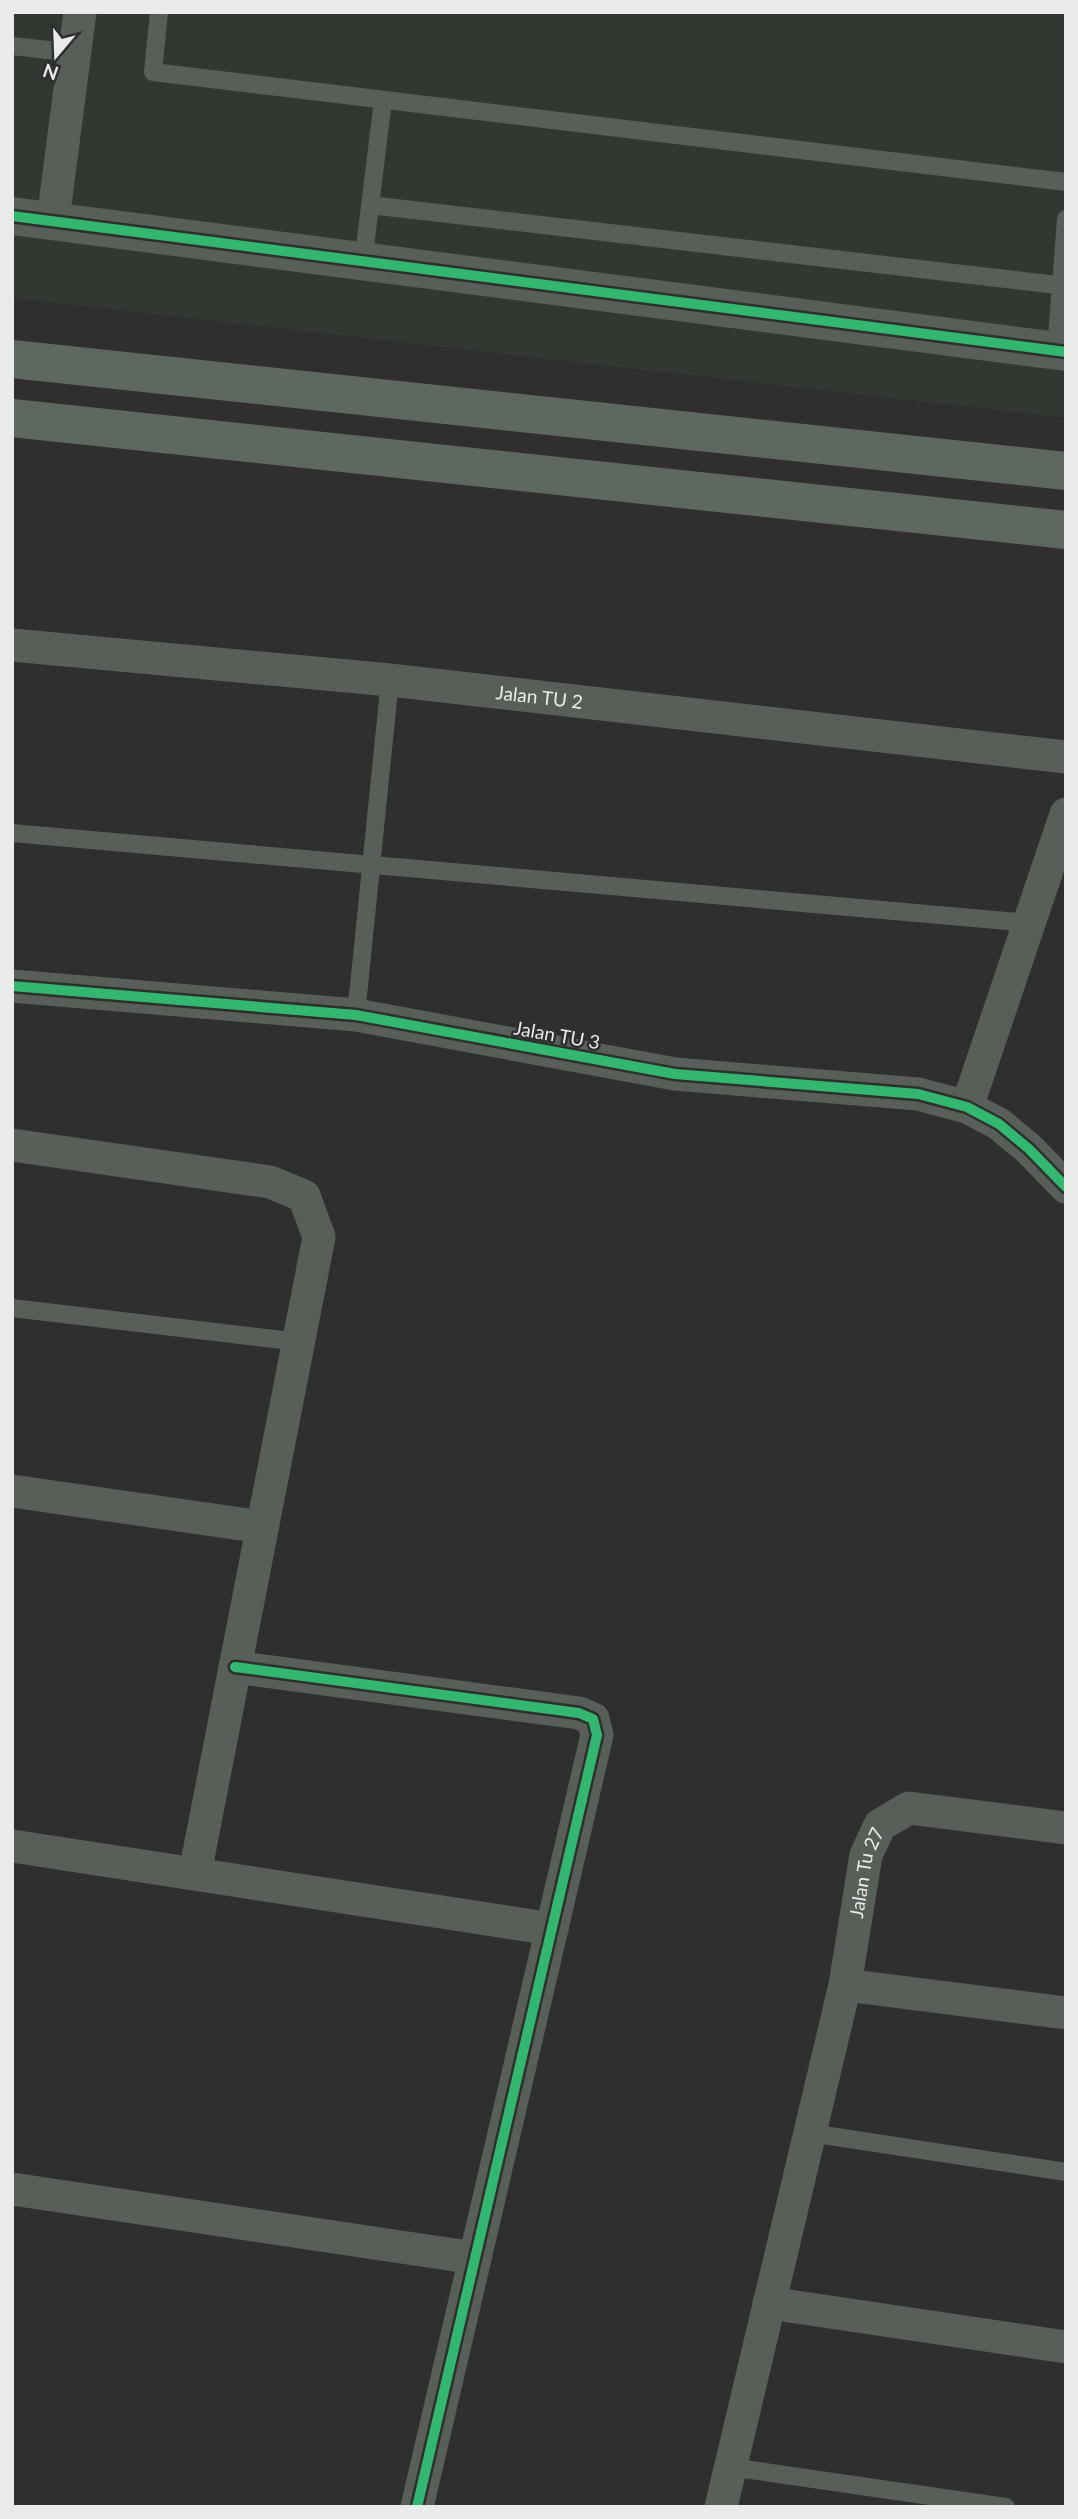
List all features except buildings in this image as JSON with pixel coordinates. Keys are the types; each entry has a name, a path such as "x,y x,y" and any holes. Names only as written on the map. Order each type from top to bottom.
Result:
{"main road":[{"path":"12,359 1066,471"},
{"path":"12,418 1066,530"}],"street":[{"path":"53,220 80,12"},
{"path":"12,216 1061,351"},
{"name":"Jalan TU 2","path":"12,645 390,680 1066,757"},
{"path":"967,1107 1066,814"},
{"name":"Jalan TU 3","path":"12,986 356,1015 675,1074 918,1094 967,1107 999,1124 1029,1149 1066,1187"},
{"path":"12,1145 270,1182 304,1196 319,1237 195,1873"},
{"path":"12,1491 262,1527"},
{"path":"235,1667 579,1713 593,1719 597,1735 417,2507"},
{"name":"Jalan Tu 27","path":"721,2507 845,1985 866,1856 880,1825 909,1808 1066,1828"},
{"path":"12,1846 552,1929"},
{"path":"845,1985 1066,2013"},
{"path":"12,2189 475,2258"},
{"path":"769,2303 1066,2347"}],"lane":[{"path":"159,12 153,72 1066,182"},
{"path":"12,46 75,53"},
{"path":"363,263 383,100"},
{"path":"370,205 1063,286"},
{"path":"1061,351 1066,219"},
{"path":"356,1015 390,680"},
{"path":"12,833 1029,923"},
{"path":"12,1308 299,1342"},
{"path":"810,2133 1066,2172"},
{"path":"730,2466 1006,2507"}],"shaded area":[{"path":"12,12 1066,12 1066,418 12,298"}],"cycle path":[{"path":"12,216 1066,352"},
{"path":"12,986 356,1015 675,1074 918,1094 967,1107 999,1124 1029,1149 1066,1187"},
{"path":"235,1667 579,1713 593,1719 597,1735 417,2507"}]}
